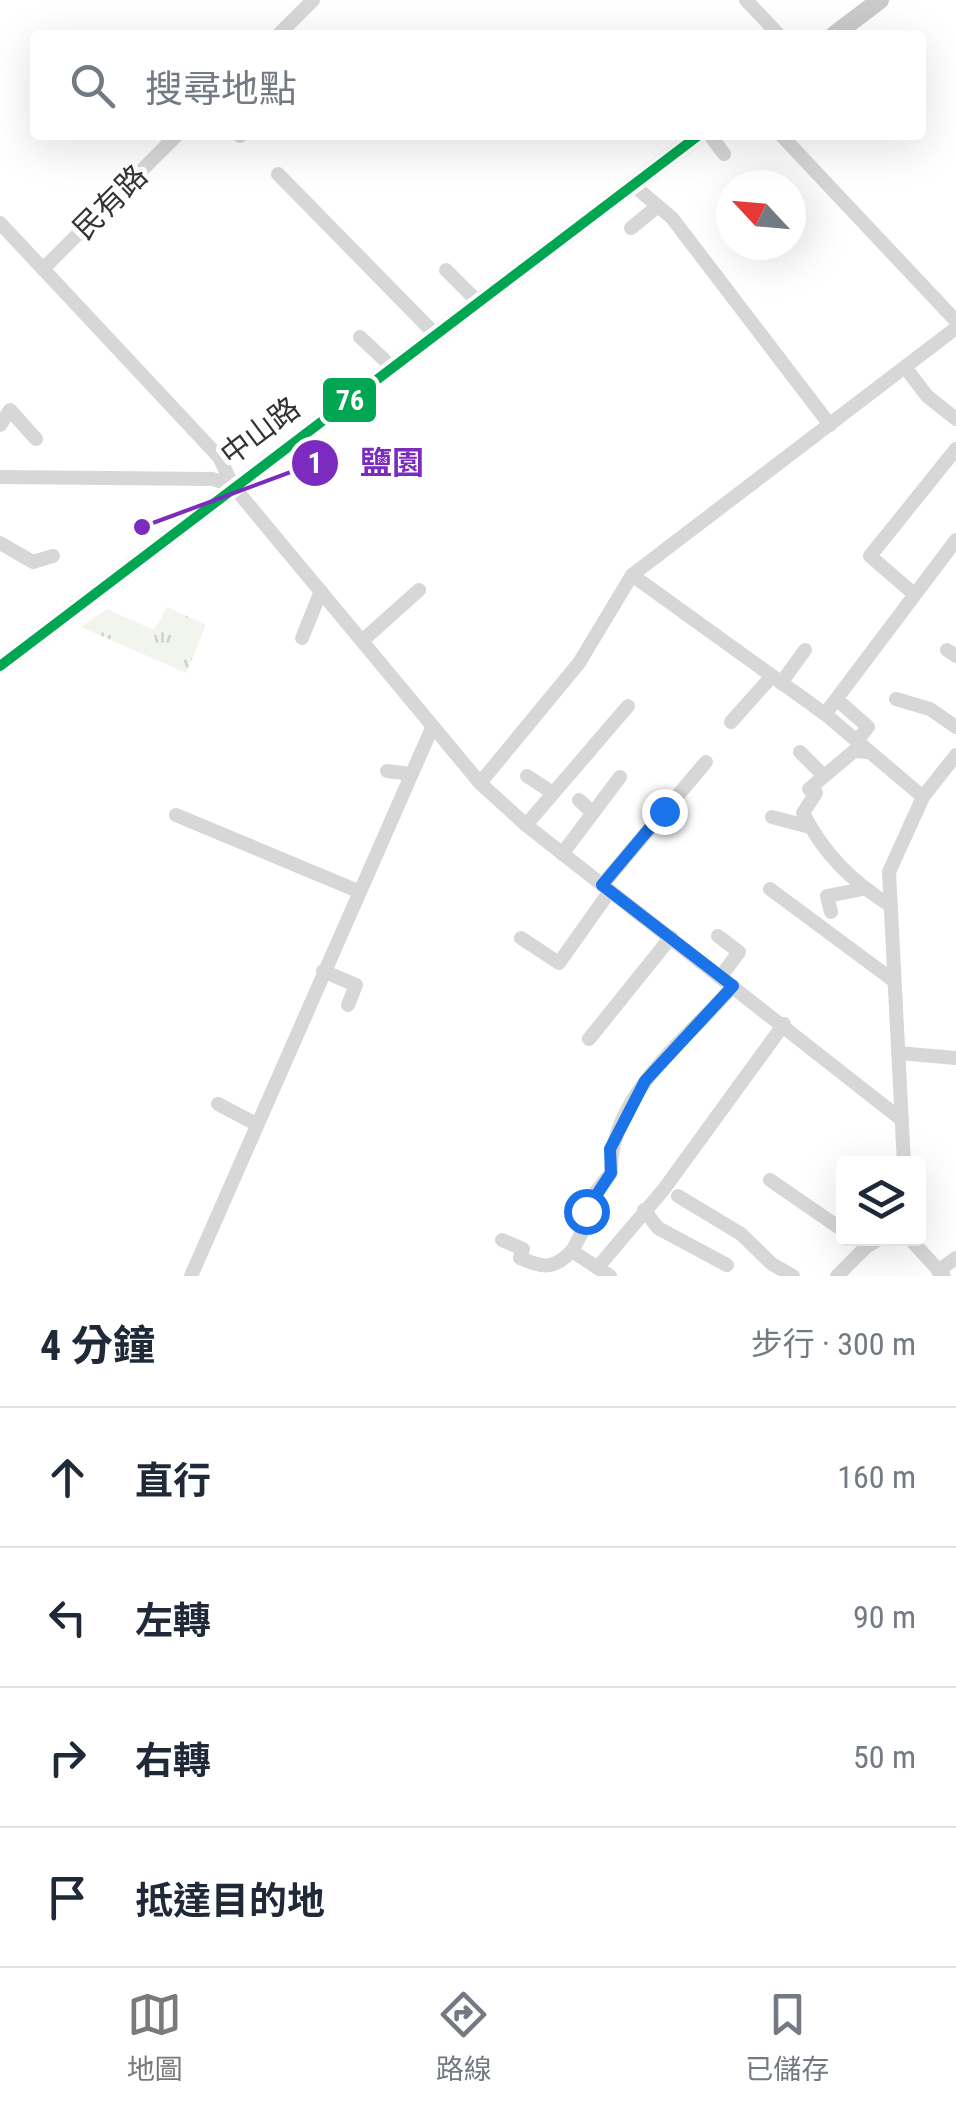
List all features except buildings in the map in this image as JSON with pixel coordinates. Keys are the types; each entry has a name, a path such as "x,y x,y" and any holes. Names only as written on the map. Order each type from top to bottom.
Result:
{"main road":[{"path":"841,30 880,0"},
{"name":"中山路","path":"0,666 693,140"}],"street":[{"path":"283,30 313,0"},
{"path":"746,0 774,30"},
{"name":"民有路","path":"43,269 172,140"},
{"path":"714,140 724,154"},
{"path":"480,783 579,663 632,575 956,325 786,140"},
{"path":"278,174 434,333"},
{"path":"632,185 672,218 830,424"},
{"path":"632,228 658,206"},
{"path":"0,223 219,458 234,486 480,783 562,854 902,1120"},
{"path":"446,270 477,301"},
{"path":"360,337 391,366"},
{"path":"905,367 927,396 956,419"},
{"path":"0,426 10,410 36,439"},
{"path":"914,594 870,556 956,449"},
{"path":"0,477 213,480 234,486"},
{"path":"825,714 956,540"},
{"path":"0,542 33,562 53,556"},
{"path":"632,575 825,714 923,797"},
{"path":"362,641 419,590"},
{"path":"302,638 321,591"},
{"path":"732,722 806,650"},
{"path":"896,699 930,709 956,727"},
{"path":"842,704 868,727 857,741"},
{"path":"526,825 628,706"},
{"path":"191,1276 432,728"},
{"path":"870,752 854,750 822,774 808,788 816,794 803,812 822,850 863,889 891,906"},
{"path":"800,752 822,774"},
{"path":"904,1156 889,872 923,797 956,755"},
{"path":"521,938 559,963 606,888 706,762"},
{"path":"387,771 411,774"},
{"path":"527,776 553,793"},
{"path":"562,854 620,777"},
{"path":"578,800 592,813"},
{"path":"176,815 358,891"},
{"path":"772,816 810,827"},
{"path":"770,889 894,982"},
{"path":"831,912 827,896 863,889"},
{"path":"502,1240 522,1249 520,1258 544,1268 558,1265 572,1251 586,1225 590,1199 611,1173 610,1149 645,1081 727,981 739,952 718,936"},
{"path":"589,1039 671,937"},
{"path":"323,971 356,986 348,1005"},
{"path":"572,1251 604,1272 644,1210 664,1189 784,1024"},
{"path":"898,1053 956,1058"},
{"path":"218,1104 256,1124"},
{"path":"770,1180 836,1225"},
{"path":"678,1196 740,1234 772,1264 793,1276"},
{"path":"644,1210 658,1228 728,1265"},
{"path":"837,1276 857,1246"},
{"path":"916,1246 941,1274 956,1258"}],"green space":[{"path":"167,607 206,625 186,673 81,627 107,609 154,630"}],"transit line":[{"name":"76","path":"0,666 692,140"}],"place":[{"name":"鹽園","path":"142,527"}],"route":[{"path":"586,1211 590,1199 611,1173 610,1149 645,1081 733,986 602,885 664,811"}]}
